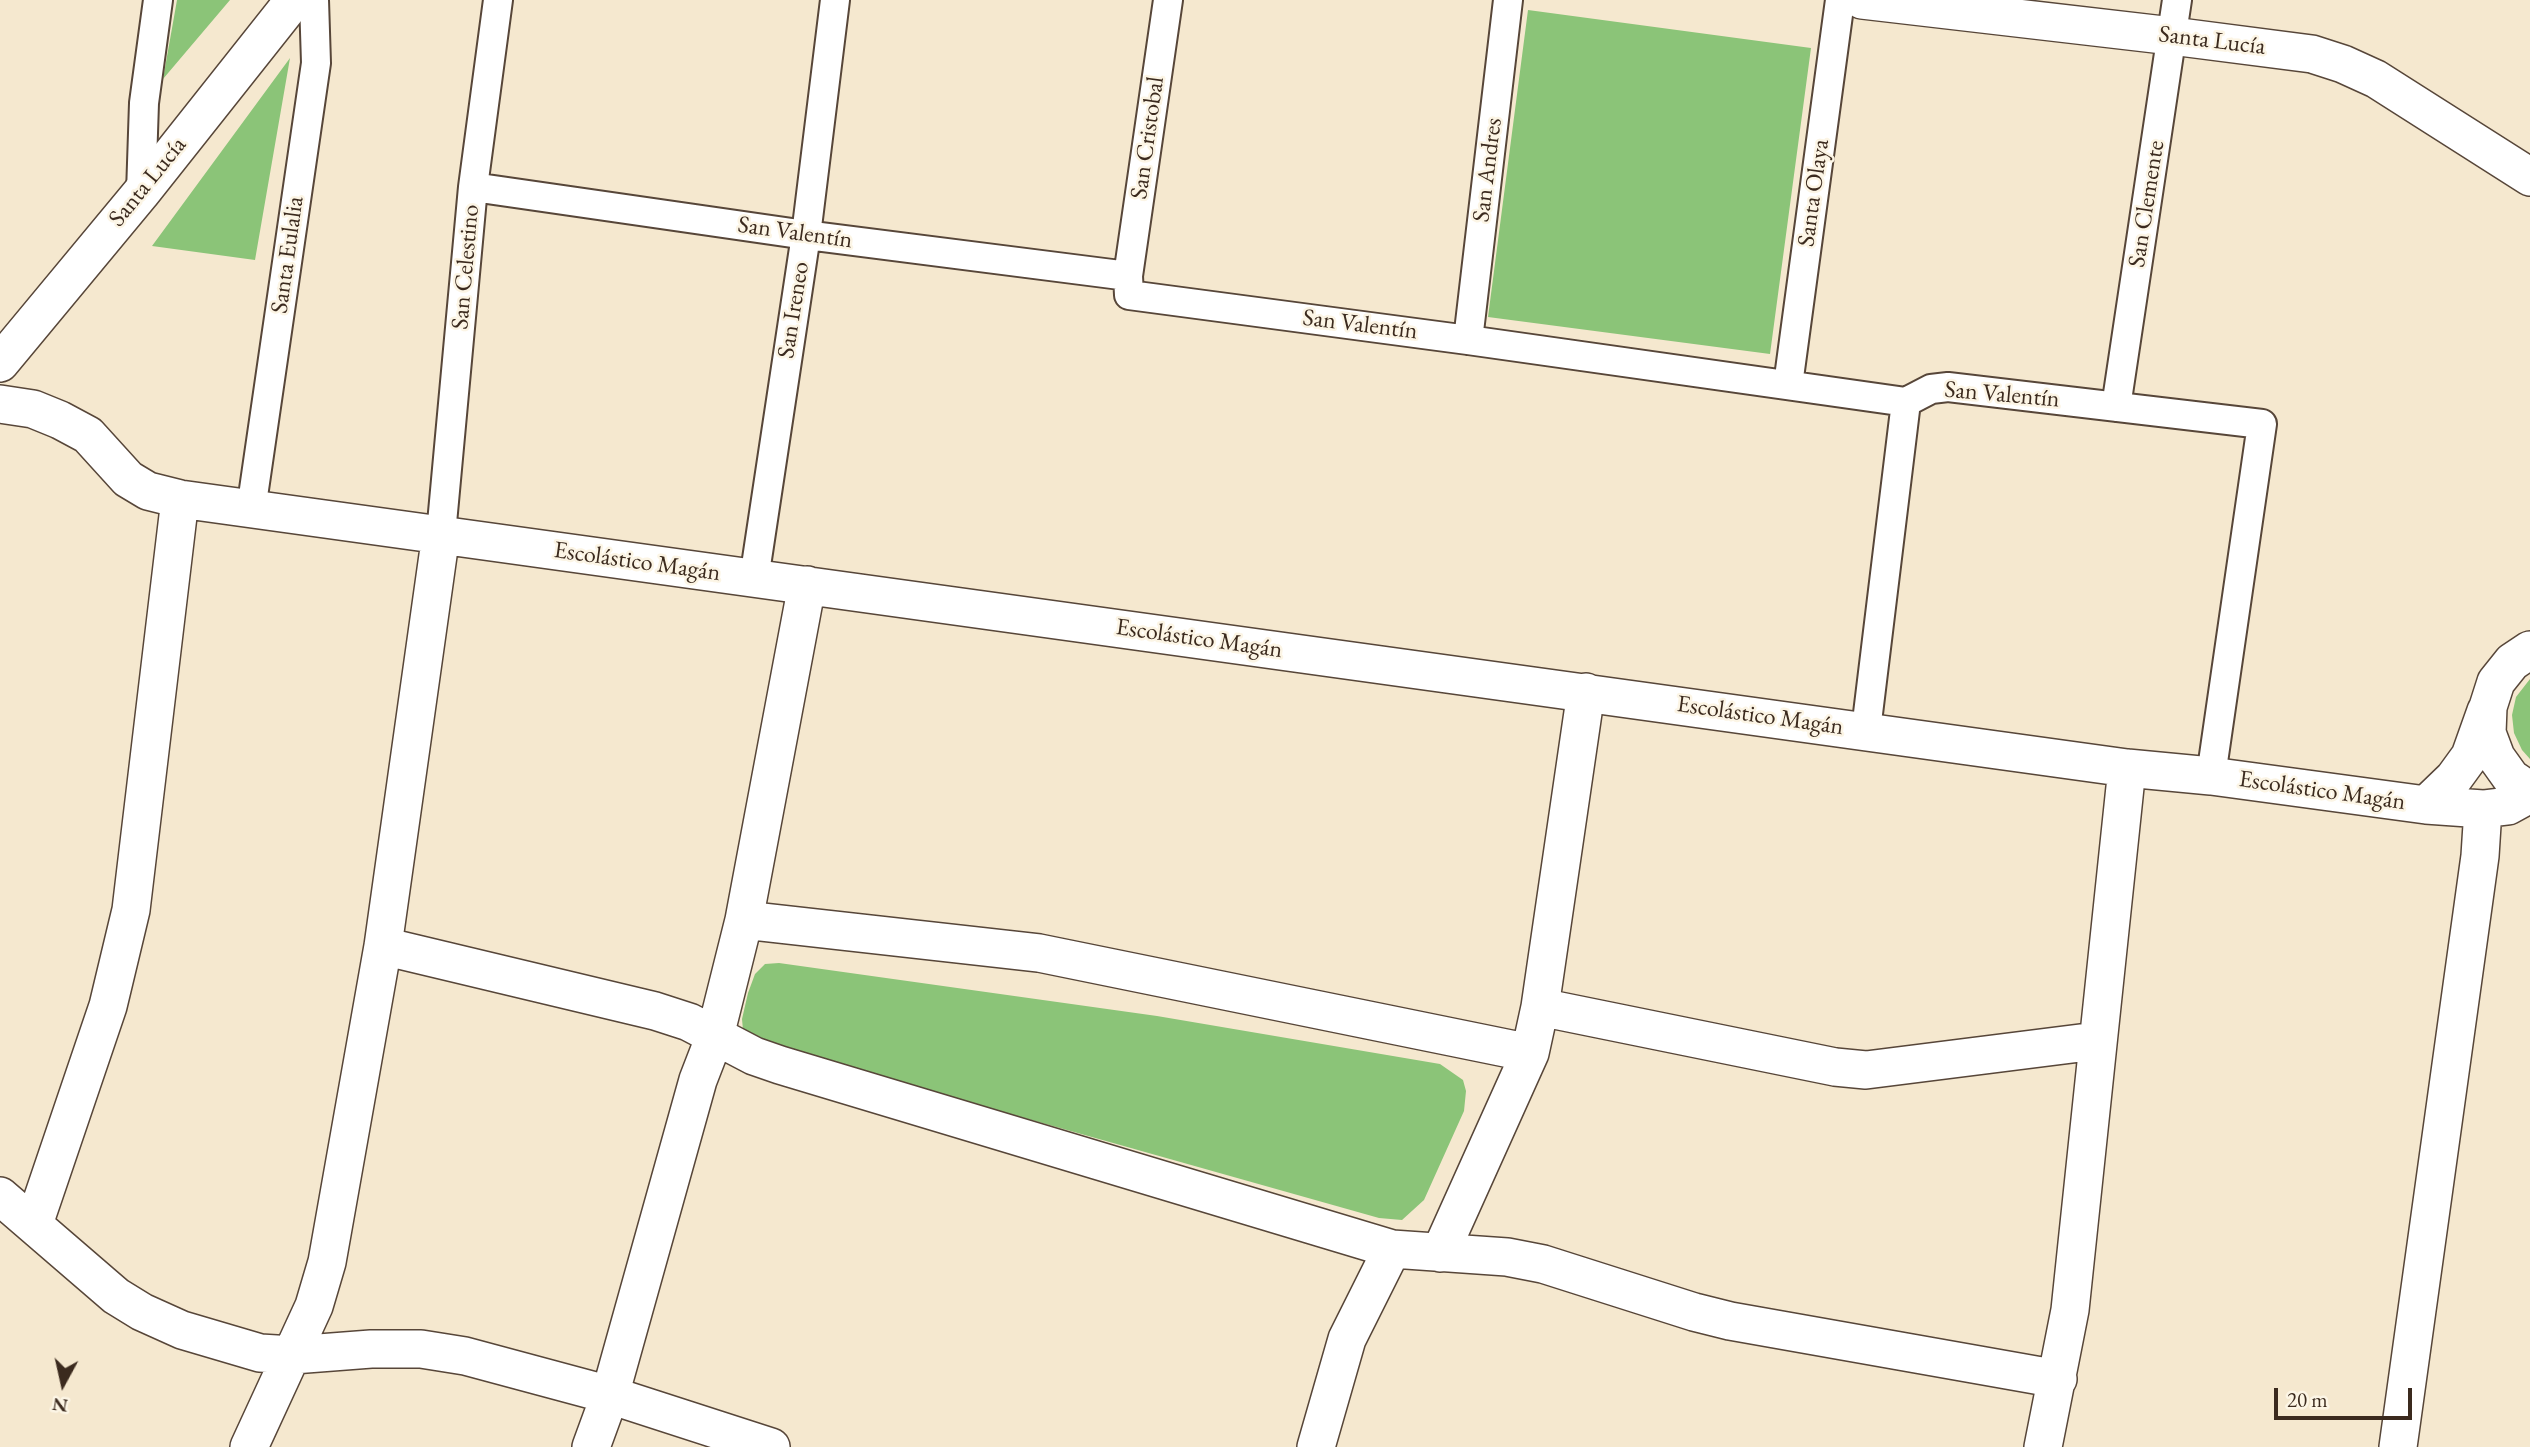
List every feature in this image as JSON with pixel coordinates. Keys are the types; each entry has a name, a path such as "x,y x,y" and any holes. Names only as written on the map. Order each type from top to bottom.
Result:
{"street":[{"path":"141,193 144,103 158,0"},
{"name":"Santa Lucía","path":"0,363 141,193 295,0"},
{"name":"Santa Eulalia","path":"251,510 316,63 314,0"},
{"name":"San Celestino","path":"441,534 473,187 498,0"},
{"name":"San Ireneo","path":"754,579 806,235 835,0"},
{"name":"San Cristobal","path":"1128,275 1168,0"},
{"name":"San Andres","path":"1468,340 1508,0"},
{"name":"Santa Olaya","path":"1788,385 1840,0"},
{"name":"Santa Lucía","path":"1862,0 2312,54 2376,79 2530,177"},
{"name":"San Clemente","path":"2116,407 2177,0"},
{"name":"San Valentín","path":"473,187 806,235 1128,275 1129,295 1906,402 1931,389 1948,387 2262,424 2211,776"},
{"path":"1866,730 1906,402"},
{"name":"Escolástico Magán","path":"0,404 33,409 60,420 88,435 128,479 148,491 180,499 2127,768 2211,776 2426,805 2483,809 2508,806 2530,793 2511,778 2496,757 2487,733 2488,706"},
{"path":"34,1224 108,1006 131,910 180,499"},
{"path":"248,1447 314,1306 327,1262 383,946 441,534"},
{"path":"592,1447 610,1395 698,1080 715,1036 744,920 807,585"},
{"name":"Escolástico Magán","path":"2426,805 2454,778 2470,756 2496,682 2512,662 2530,650"},
{"path":"1440,1253 1530,1053 1540,1007 1586,692"},
{"path":"2043,1447 2070,1310 2096,1041 2127,768"},
{"path":"2398,1447 2480,856 2483,809"},
{"path":"744,920 1039,953 1530,1053"},
{"path":"383,946 655,1011 688,1022 754,1056 780,1065 1392,1249 1507,1257 1543,1264 1730,1321 2058,1379"},
{"path":"1540,1007 1835,1068 1866,1070 2096,1041"},
{"path":"0,1196 116,1296 142,1312 182,1330 260,1353 293,1355 371,1349 421,1349 465,1356 610,1395 771,1447"},
{"path":"1316,1447 1347,1339 1392,1249"}],"green space":[{"path":"177,0 230,0 163,79"},
{"path":"1528,10 1811,48 1770,354 1488,317"},
{"path":"290,58 255,260 152,246"},
{"path":"2530,679 2530,759 2514,733 2512,715 2516,697"},
{"path":"779,963 1157,1016 1440,1064 1463,1080 1466,1091 1464,1111 1424,1200 1402,1220 1379,1218 755,1042 743,1030 742,1019 748,993 755,974 765,964"}]}
